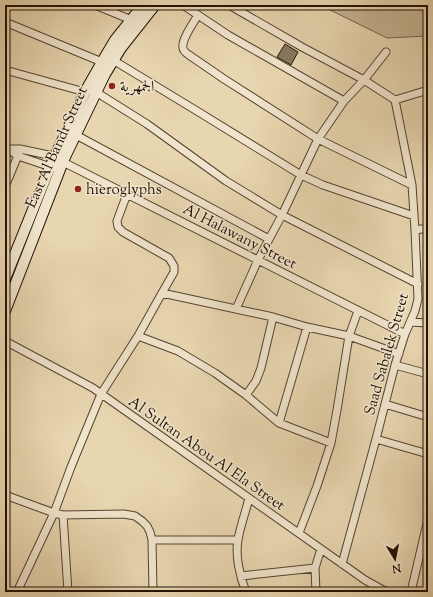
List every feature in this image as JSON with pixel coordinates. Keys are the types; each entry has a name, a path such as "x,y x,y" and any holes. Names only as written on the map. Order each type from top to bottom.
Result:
{"main road":[{"name":"East Al Bandr Street","path":"5,279 50,167 60,162 76,135 96,92 143,5"},
{"name":"East Al Bandr Street","path":"5,311 85,92 115,40 154,5"}],"street":[{"path":"95,5 135,22"},
{"path":"183,5 228,35 344,101"},
{"path":"229,5 302,47 364,80 394,100 428,90"},
{"path":"198,15 185,38 182,48 189,56 318,139 412,185"},
{"path":"5,22 102,62"},
{"path":"236,308 318,139 344,101 364,80 386,52"},
{"path":"113,60 301,175 323,185 414,216"},
{"path":"5,70 85,92"},
{"path":"96,92 147,124 226,181 282,215 418,284"},
{"name":"Saad Sabalek Street","path":"342,564 395,365 418,299 412,185 394,100"},
{"path":"76,135 269,239"},
{"path":"7,149 18,156 50,167"},
{"name":"Al Halawany Street","path":"7,149 20,149 60,162 127,194 405,334"},
{"path":"5,185 20,149"},
{"path":"17,592 54,513 101,394 138,336 174,272 174,266 169,258 123,232 118,227 117,221 127,194"},
{"path":"415,230 428,228"},
{"path":"162,293 236,308 306,327 349,336 399,354"},
{"path":"299,533 317,486 331,443 349,336 358,311"},
{"path":"246,396 256,381 261,368 273,317"},
{"path":"410,322 428,323"},
{"path":"279,423 306,327"},
{"path":"138,336 178,351 215,373 279,423 331,443"},
{"name":"Al Sultan Abou Al Ela Street","path":"5,341 93,388 365,580 382,590 390,592"},
{"path":"395,365 428,374"},
{"path":"385,404 428,416"},
{"path":"376,439 428,454"},
{"path":"5,495 63,515 124,514 135,516 147,526 150,532 152,540 154,592"},
{"path":"246,592 240,576 238,540 249,498"},
{"path":"63,515 68,592"},
{"path":"410,592 428,519"},
{"path":"152,540 238,540"},
{"path":"316,592 315,568 321,549"},
{"path":"240,576 315,568"}],"shaded area":[{"path":"320,5 428,5 428,36 387,38"}],"building":[{"path":"285,44 298,52 291,65 277,57"}],"place":[{"name":"الجمهرية","path":"112,86"},
{"name":"hieroglyphs","path":"78,189"}]}
